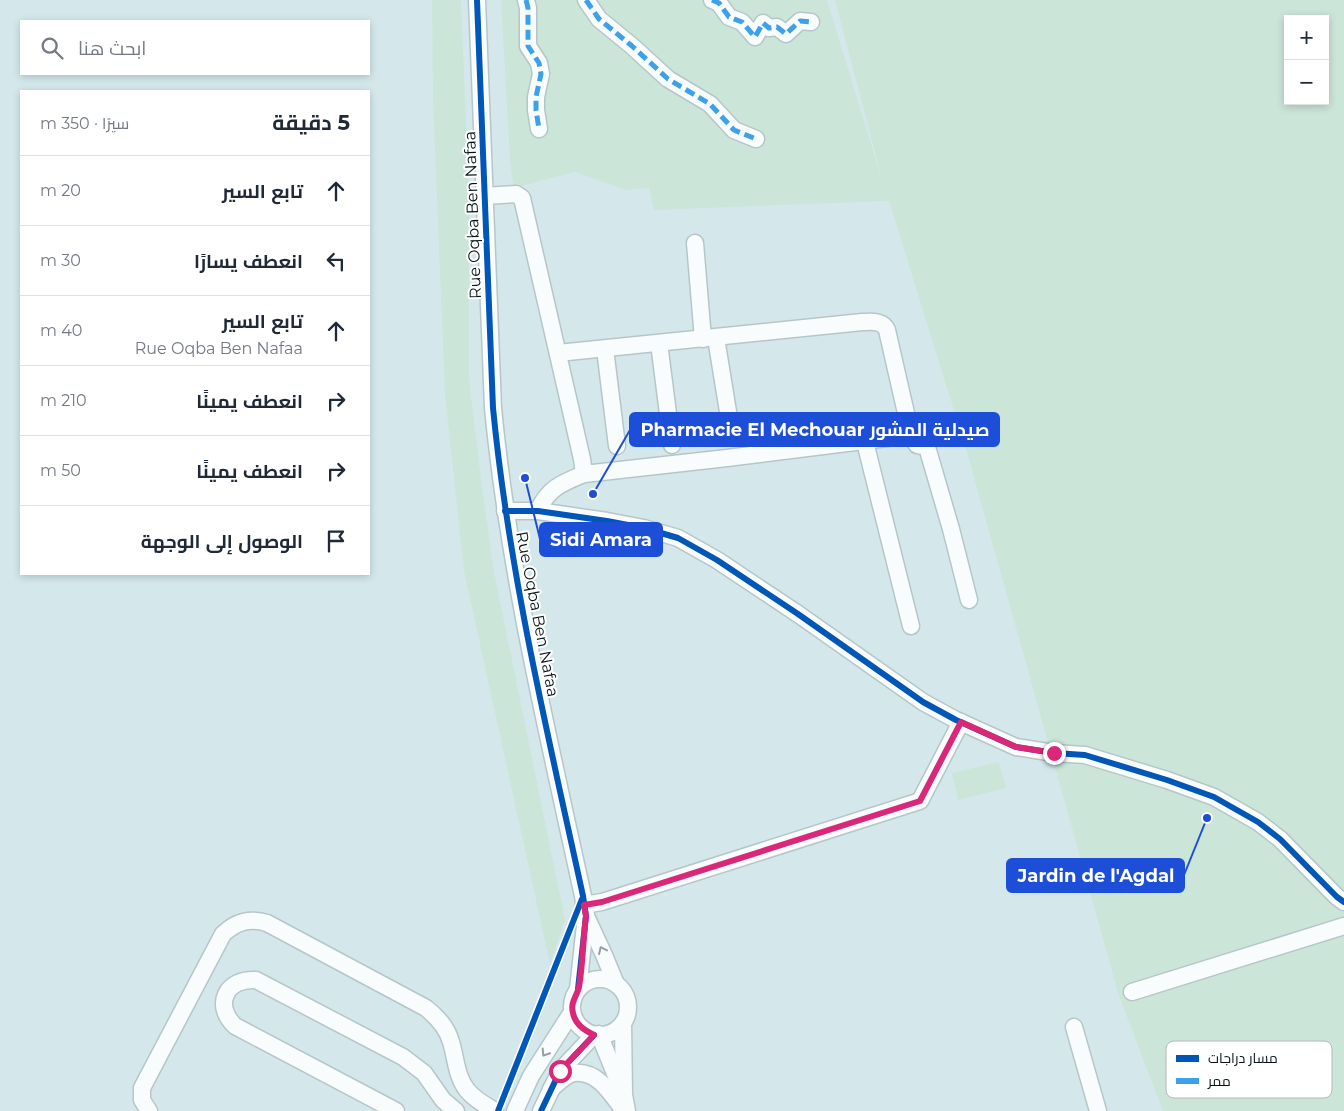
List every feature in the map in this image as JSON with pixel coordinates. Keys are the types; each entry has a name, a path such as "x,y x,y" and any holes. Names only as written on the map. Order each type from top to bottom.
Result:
{"street":[{"name":"Rue Oqba Ben Nafaa","path":"477,0 493,408 505,511 535,675 585,911 616,984"},
{"path":"526,0 528,8 528,46 539,63 541,74 536,97 539,129"},
{"path":"586,0 599,19 668,79 710,104 734,130 756,139"},
{"path":"712,0 719,3 728,17 742,22 755,37 763,23 769,28 777,27 786,34 800,21 811,22"},
{"path":"485,196 516,194 522,198 584,474"},
{"path":"695,243 709,338 731,430"},
{"path":"558,354 862,322 882,323 888,330 911,435 917,445 927,447 969,600"},
{"path":"659,343 672,445"},
{"path":"605,349 617,446"},
{"path":"538,511 544,499 552,491 562,483 584,474 866,442 911,435"},
{"path":"866,442 911,626"},
{"path":"505,511 538,511 635,526 678,538 717,560 798,614 923,702 961,722 1016,747 1054,753 1085,755 1167,780 1214,797 1258,822 1280,839 1344,902"},
{"path":"585,911 602,902 920,801 961,722"},
{"name":"Rue Oqba Ben Nafaa","path":"578,989 585,911"},
{"path":"149,1111 142,1100 142,1088 223,934 239,922 258,920 267,923 426,1008 441,1022 447,1031 459,1075 466,1090 495,1111"},
{"path":"1132,992 1344,926"},
{"path":"396,1111 235,1026 225,1012 224,1003 231,987 247,979 256,980 403,1056 424,1073 442,1100 456,1111"},
{"path":"515,1111 531,1076 572,1012 573,1000 578,989 592,980 608,980 616,984 626,998 626,1015 622,1023 614,1031 596,1035 560,1071 541,1111"},
{"path":"572,1012 579,1025 596,1035 625,1106"},
{"path":"622,1023 625,1106"},
{"path":"1074,1027 1098,1111"},
{"path":"552,1089 573,1073 591,1076 604,1084 625,1106"}],"green space":[{"path":"432,0 461,0 469,197 469,378 494,572 565,920 550,964 464,571 445,395 433,99"},
{"path":"501,0 827,0 883,183 835,0 1344,0 1344,1111 1163,1111 1119,996 966,449 889,201 654,210 649,188 626,190 575,172 514,188 510,161"},
{"path":"999,762 1006,788 958,800 952,773"}],"marked path":[{"path":"526,0 528,8 528,46 539,63 541,74 536,97 539,129"},
{"path":"586,0 599,19 668,79 710,104 734,130 756,139"},
{"path":"712,0 719,3 729,17 742,22 755,37 763,23 769,28 777,27 786,34 800,21 811,22"}],"cycle path":[{"path":"477,0 493,408 500,470 519,592 586,916 578,989"},
{"path":"505,511 538,511 607,521 644,528 678,538 717,560 798,614 923,702 956,720 1016,747 1054,753 1085,755 1167,780 1214,797 1258,822 1280,839 1344,902"},
{"path":"498,1111 582,899"},
{"path":"541,1111 560,1071 594,1035"}],"place":[{"name":"Sidi Amara","path":"525,478"},
{"name":"Pharmacie El Mechouar صيدلية المشور","path":"593,494"},
{"name":"Jardin de l'Agdal","path":"1207,818"}],"route":[{"path":"560,1071 594,1035 579,1025 572,1012 573,1000 578,989 586,916 584,905 602,902 920,801 961,722 1016,747 1054,753"}]}
